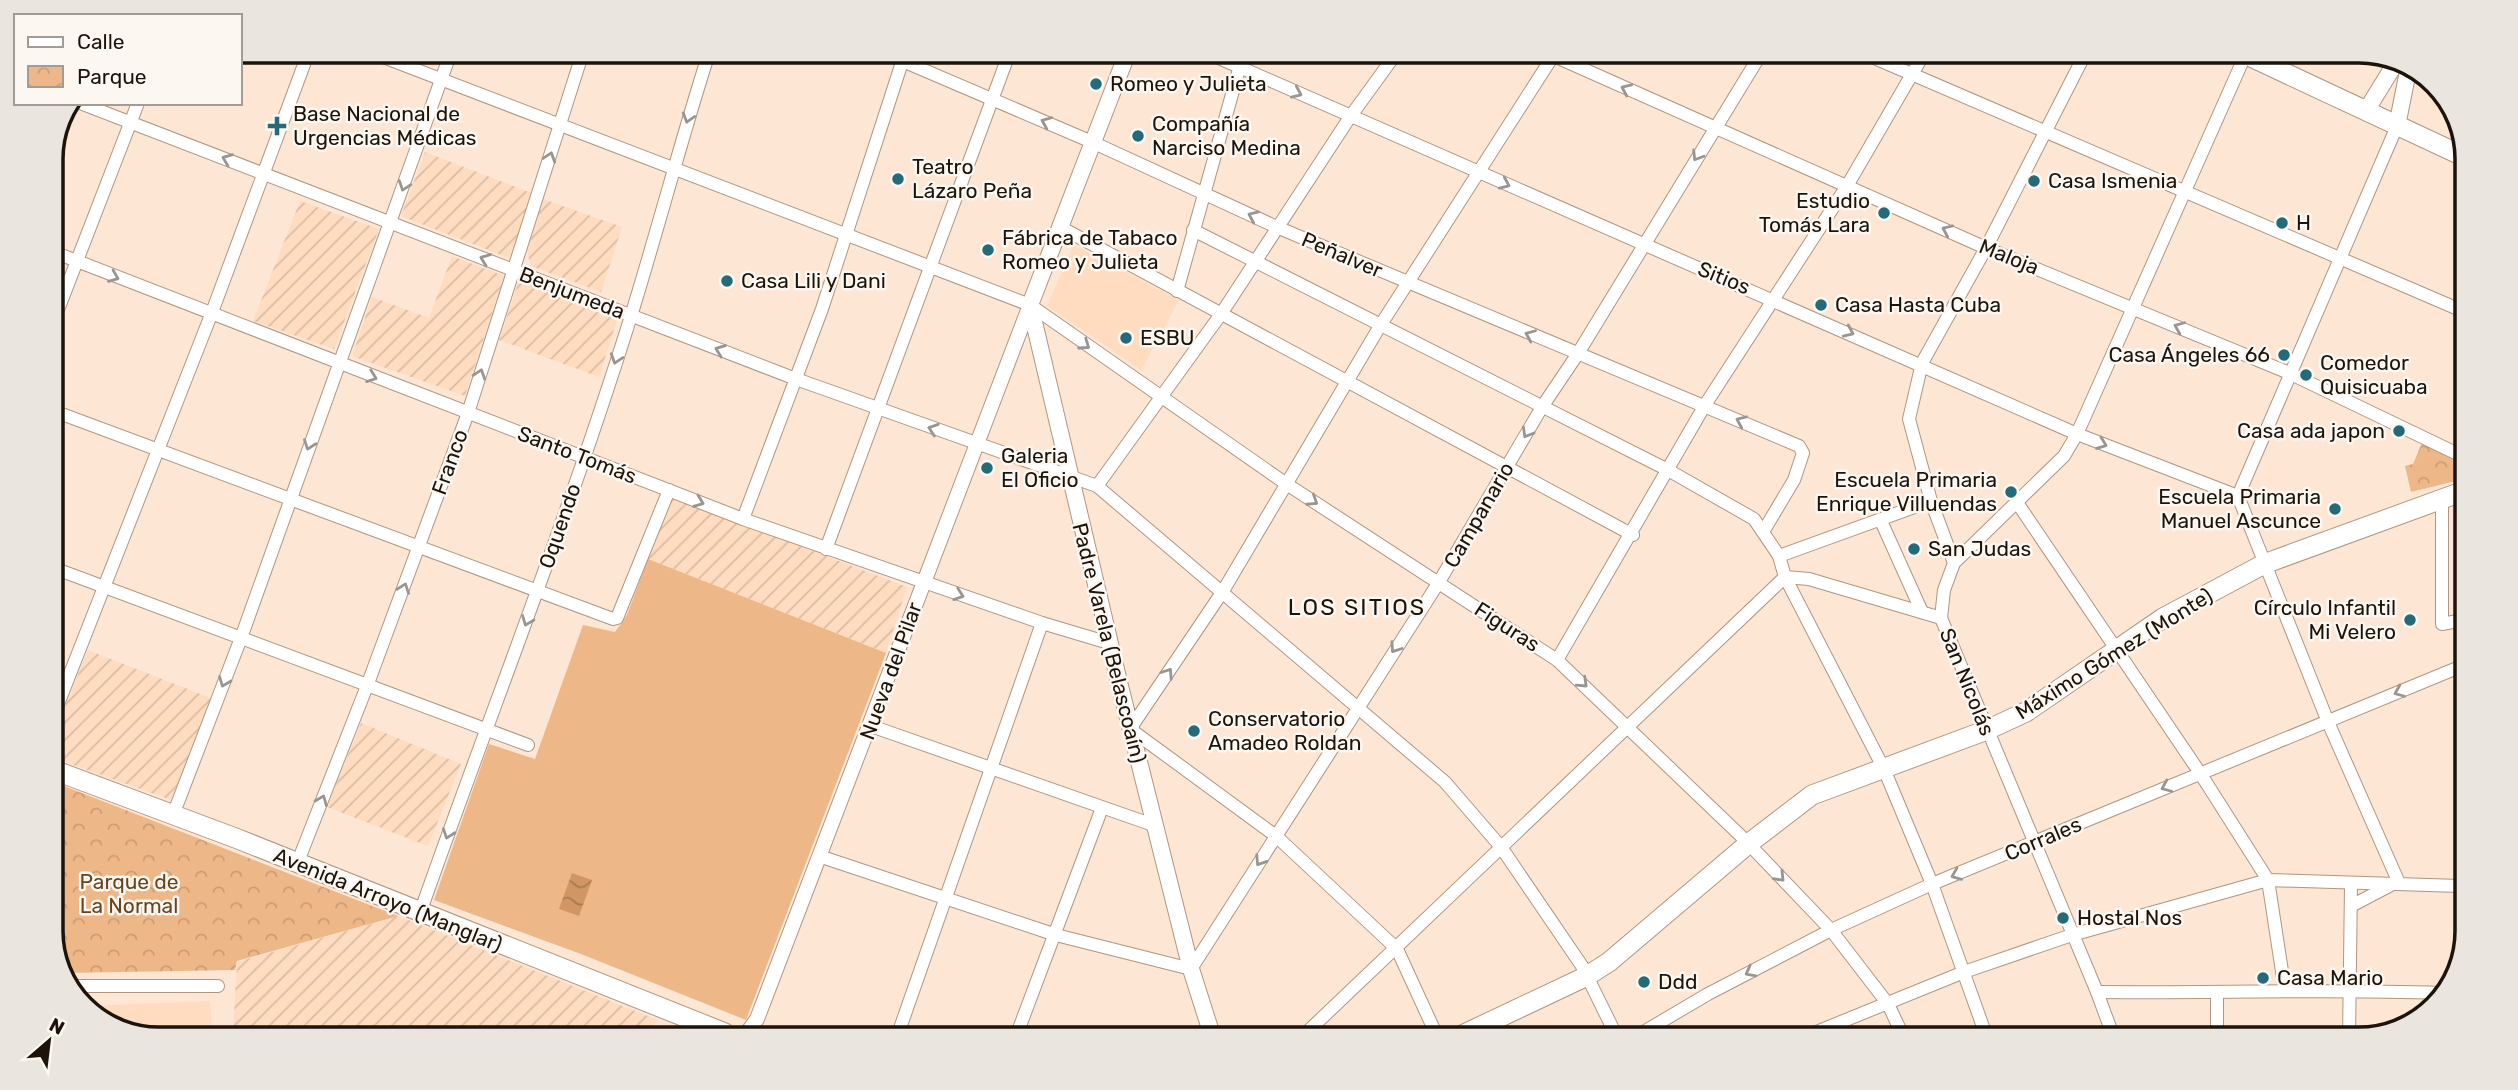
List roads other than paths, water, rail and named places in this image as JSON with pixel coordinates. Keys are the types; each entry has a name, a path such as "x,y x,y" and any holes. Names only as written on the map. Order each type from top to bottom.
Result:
{"main road":[{"path":"1030,305 1123,63"},
{"path":"2263,63 2455,152"},
{"path":"2366,111 2392,69"},
{"path":"2397,126 2407,76"},
{"name":"Padre Varela (Belascoaín)","path":"1030,305 1130,729 1191,970 1209,1027"},
{"name":"Máximo Gómez (Monte)","path":"1479,1027 1587,976 1646,932 1748,844 1812,795 1987,730 2026,712 2184,605 2264,564 2455,494"},
{"name":"Avenida Arroyo (Manglar)","path":"63,774 709,1027"}],"street":[{"path":"63,691 211,315 305,63"},
{"name":"Figuras","path":"400,63 560,127 1030,305 1285,483 1557,660 1628,725 1831,930 1888,1004 1899,1027"},
{"path":"173,815 241,638 447,63"},
{"name":"Franco","path":"297,864 367,686 468,413 580,63"},
{"name":"Oquendo","path":"420,914 584,457 631,316 706,63"},
{"path":"743,519 847,236 902,63"},
{"name":"Peñalver","path":"917,63 1279,228 1577,355 1706,405 1802,449 1794,480 1763,532"},
{"path":"825,549 1006,63"},
{"path":"1177,291 1240,63"},
{"name":"Sitios","path":"1245,63 1350,117 1922,363 2077,434 2238,496"},
{"path":"1097,486 1221,314 1350,117 1389,63"},
{"path":"1433,1027 1397,949 1276,836 1130,729 1223,591 1380,326 1550,63"},
{"name":"Maloja","path":"1569,63 1986,248 2289,373 2455,453"},
{"name":"Campanario","path":"1191,970 1356,707 1439,582 1542,407 1577,355 1755,63"},
{"path":"1885,63 2455,307"},
{"path":"1557,660 1633,535 1706,405 1847,186 1919,63"},
{"path":"2080,63 1986,248 1922,363 1909,419 1931,501 1954,563 2064,456 2077,434 2242,63"},
{"name":"Benjumeda","path":"86,105 796,379 1097,486 1445,782 1501,846 1587,976 1612,1027"},
{"path":"63,294 137,105"},
{"path":"2396,883 2328,722 2238,496 2397,126"},
{"path":"1060,227 1633,535"},
{"path":"1194,230 1668,470 1754,519 1779,556 1785,576 1884,769 1932,884 1983,1027"},
{"name":"Santo Tomás","path":"63,256 338,365 743,519 1042,624 1109,643"},
{"name":"Nueva del Pilar","path":"751,1027 757,1019 871,726 923,582 1030,305"},
{"path":"63,415 615,619 668,490"},
{"path":"2442,498 2442,624 2455,622"},
{"path":"1779,556 1931,501"},
{"path":"2016,501 2200,773 2268,880 2285,991"},
{"path":"1881,521 1922,612"},
{"name":"San Nicolás","path":"1954,563 1944,590 1941,618 2110,1027"},
{"path":"63,572 528,745"},
{"path":"1785,576 1808,579 1941,618"},
{"path":"1313,1027 1785,576"},
{"path":"901,1027 1042,624"},
{"name":"Corrales","path":"1652,1027 1708,994 1831,930 1932,884 2455,669"},
{"path":"871,726 1156,826"},
{"path":"1020,1027 1102,807"},
{"path":"819,856 1056,935 1191,970"},
{"path":"1829,1027 1964,972 2072,934 2268,880 2351,885 2396,883 2455,886"},
{"path":"2351,906 2396,883"},
{"path":"2349,1027 2351,885"},
{"path":"81,986 218,986"},
{"path":"2097,992 2348,990 2432,993"},
{"path":"2217,993 2217,1027"}],"water":[{"path":"572,873 592,880 579,916 559,909"}],"place":[{"name":"Romeo y Julieta","path":"1096,84"},
{"name":"Base Nacional de Urgencias Médicas","path":"277,126"},
{"name":"Compañía Narciso Medina","path":"1138,136"},
{"name":"Teatro Lázaro Peña","path":"898,179"},
{"name":"Casa Ismenia","path":"2034,181"},
{"name":"Estudio Tomás Lara","path":"1884,213"},
{"name":"H","path":"2282,223"},
{"name":"Fábrica de Tabaco Romeo y Julieta","path":"988,250"},
{"name":"Casa Lili y Dani","path":"727,281"},
{"name":"Casa Hasta Cuba","path":"1821,305"},
{"name":"ESBU","path":"1126,338"},
{"name":"Casa Ángeles 66","path":"2284,355"},
{"name":"Comedor Quisicuaba","path":"2306,375"},
{"name":"Casa ada japon","path":"2399,431"},
{"name":"Galeria El Oficio","path":"987,468"},
{"name":"Escuela Primaria Enrique Villuendas","path":"2011,492"},
{"name":"Escuela Primaria Manuel Ascunce","path":"2335,509"},
{"name":"San Judas","path":"1914,549"},
{"name":"Círculo Infantil Mi Velero","path":"2410,620"},
{"name":"Conservatorio Amadeo Roldan","path":"1194,731"},
{"name":"Hostal Nos","path":"2063,918"},
{"name":"Casa Mario","path":"2263,978"},
{"name":"Ddd","path":"1644,982"}],"district":[{"name":"LOS SITIOS","path":"1357,607"}],"park label":[{"name":"Parque de La Normal","path":"129,894"}]}
